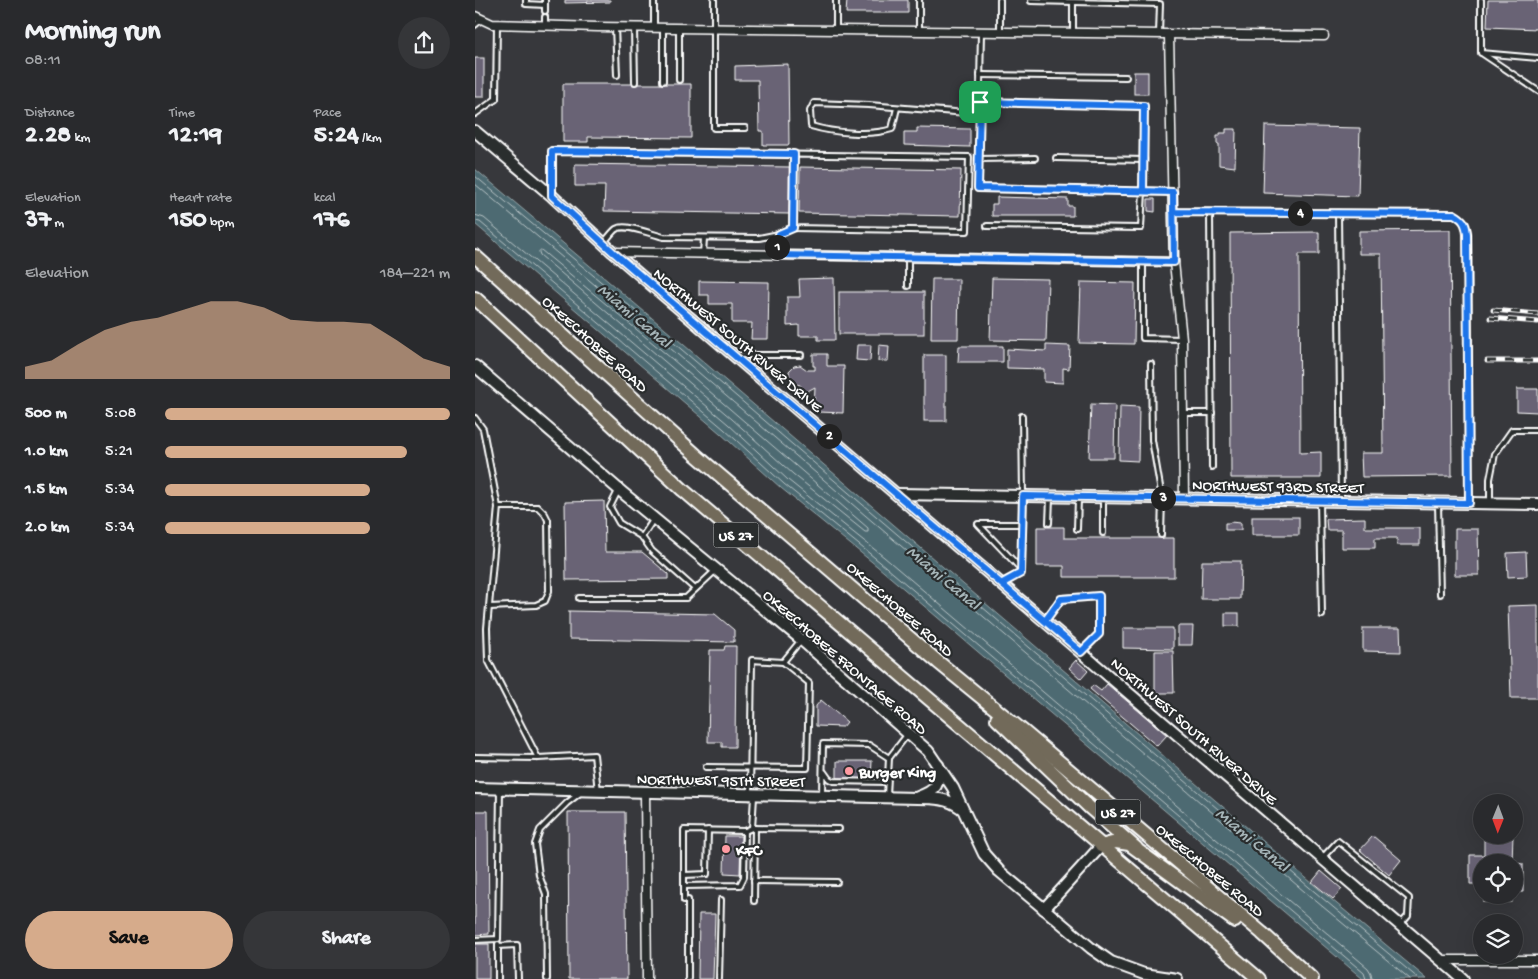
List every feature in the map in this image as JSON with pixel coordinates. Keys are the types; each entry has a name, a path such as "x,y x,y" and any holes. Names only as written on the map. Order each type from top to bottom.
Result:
{"highway":[{"name":"OKEECHOBEE ROAD","path":"475,256 696,454 938,662 1024,732 1247,921 1312,979"},
{"path":"475,293 500,321"},
{"name":"US 27","path":"475,298 683,490 1259,979"},
{"path":"938,662 1090,808 1136,848 1296,966"},
{"path":"1090,808 1101,825 1103,839 1101,846"},
{"path":"1101,846 1111,842 1123,842 1136,848"}],"street":[{"path":"477,21 497,24 634,28 1324,36"},
{"path":"1169,34 1174,262 1182,339 1184,498"},
{"name":"NORTHWEST SOUTH RIVER DRIVE","path":"475,131 552,196 613,252 1463,979"},
{"path":"613,252 1174,262"},
{"name":"OKEECHOBEE FRONTAGE ROAD","path":"475,366 619,490 801,640 928,751 953,788 984,854 999,871 1091,948 1111,962 1145,974 1177,979"},
{"name":"NORTHWEST 93RD STREET","path":"897,494 1538,504"},
{"path":"917,798 928,794 937,785 938,764"},
{"name":"NORTHWEST 95TH STREET","path":"475,788 943,799 957,804 963,810"},
{"path":"645,792 647,979"},
{"path":"1044,909 1101,846"},
{"path":"1441,960 1538,960"}],"lane":[{"path":"526,0 526,4 545,2 545,11"},
{"path":"653,28 654,0"},
{"path":"714,0 714,128 745,128"},
{"path":"836,0 836,30"},
{"path":"919,0 919,31"},
{"path":"1000,0 1000,32"},
{"path":"1481,0 1481,53"},
{"path":"1031,2 1160,2 1159,34"},
{"path":"1073,2 1073,33"},
{"path":"545,17 545,26"},
{"path":"475,114 496,99 497,24"},
{"path":"615,27 617,75"},
{"path":"634,28 635,82"},
{"path":"663,28 663,81"},
{"path":"679,28 679,80"},
{"path":"981,32 978,188 1173,192"},
{"path":"1481,53 1538,58"},
{"path":"1481,53 1538,91"},
{"path":"980,75 1126,77"},
{"path":"980,102 1144,106 1141,228 987,226"},
{"path":"897,108 892,129 884,132 863,133 823,130 811,126 810,112 814,103 897,108 979,114"},
{"path":"552,196 552,151 969,157 967,231 793,228 779,234 759,238 704,238 664,237 651,235 641,230 621,228 616,229 603,243"},
{"path":"793,228 794,154"},
{"path":"978,159 1035,158"},
{"path":"1056,158 1144,160"},
{"path":"1173,212 1454,214 1461,218 1466,225 1467,234 1469,503"},
{"path":"1210,213 1212,467"},
{"path":"1338,213 1341,501"},
{"path":"776,255 779,234"},
{"path":"703,254 704,238"},
{"path":"908,257 908,286"},
{"path":"1143,262 1143,338 1182,339"},
{"path":"734,355 801,355"},
{"path":"1151,364 1151,440 1162,498 1161,536"},
{"path":"1183,413 1211,413"},
{"path":"1001,584 1021,573 1023,496 1022,416"},
{"path":"475,418 483,429 498,507 487,628 488,660 538,758"},
{"path":"1490,504 1490,479 1495,454 1512,430 1538,430"},
{"path":"619,490 611,507 619,523 642,537 652,551 695,589"},
{"path":"1049,523 1050,496"},
{"path":"1077,529 1078,496"},
{"path":"1103,497 1103,533"},
{"path":"1319,501 1322,615"},
{"path":"1438,503 1440,594"},
{"path":"490,607 536,605 545,601 549,591 548,520 545,514 538,507 498,507"},
{"path":"642,537 653,518"},
{"path":"1021,569 978,524 1022,524"},
{"path":"579,598 686,598 717,570"},
{"path":"1045,621 1061,599 1099,596 1099,634 1081,652"},
{"path":"783,662 801,640"},
{"path":"706,767 750,768 807,768 809,683 783,662 752,660 750,768 754,828 753,901"},
{"path":"887,797 889,758 909,733"},
{"path":"822,796 823,744 869,745 889,758"},
{"path":"475,758 538,758 595,755 598,791"},
{"path":"823,770 829,779 833,781 887,782"},
{"path":"498,979 500,789"},
{"path":"547,979 545,894 539,875 535,844 540,830 567,803 584,790"},
{"path":"688,979 684,886 684,830 745,831 754,828 839,829"},
{"path":"684,875 707,874 708,830"},
{"path":"684,886 740,885 744,877 745,831"},
{"path":"1322,858 1338,841 1409,898 1408,916 1400,926"},
{"path":"754,881 837,882"},
{"path":"719,979 721,900"},
{"path":"475,940 498,939"},
{"path":"498,946 517,945 518,979"}],"water":[{"name":"Miami Canal","path":"475,169 684,345 1313,884 1427,979 1363,979 877,566 781,488 720,433 475,224"}],"building":[{"path":"565,0 610,0 610,2 565,3"},
{"path":"847,0 908,0 908,13 846,13"},
{"path":"1488,0 1538,0 1538,29 1487,27"},
{"path":"475,58 484,58 484,97 475,97"},
{"path":"788,64 789,145 763,145 763,131 759,131 758,80 735,80 735,66"},
{"path":"1134,72 1148,72 1148,94 1134,94"},
{"path":"563,84 691,84 691,138 588,137 588,142 563,142"},
{"path":"1265,126 1360,128 1358,196 1263,193"},
{"path":"917,128 970,129 970,147 904,145 904,132 917,132"},
{"path":"1226,129 1236,129 1235,167 1219,165 1217,136 1220,136 1220,133 1226,133"},
{"path":"575,164 790,167 790,214 604,211 605,186 575,186"},
{"path":"800,167 961,170 960,216 799,213"},
{"path":"997,197 1068,199 1068,206 1073,206 1073,216 992,216 992,204 997,204"},
{"path":"1148,199 1155,199 1155,212 1148,211"},
{"path":"1450,230 1452,476 1362,477 1361,453 1383,453 1381,254 1359,254 1359,231"},
{"path":"1319,232 1319,254 1299,254 1300,453 1321,452 1321,478 1231,478 1230,233"},
{"path":"834,278 835,340 818,340 818,336 799,336 799,325 787,326 787,297 800,297 799,279"},
{"path":"992,278 1048,279 1046,341 990,340"},
{"path":"932,279 959,279 958,339 931,339"},
{"path":"699,281 769,282 768,339 751,339 752,323 732,323 732,304 709,304 709,295 699,295"},
{"path":"1081,282 1135,283 1134,344 1079,343"},
{"path":"839,292 924,292 924,334 839,334"},
{"path":"857,345 871,345 870,361 856,360"},
{"path":"879,345 889,346 888,361 878,361"},
{"path":"1046,345 1070,346 1069,369 1063,368 1063,383 1044,382 1044,369 1007,368 1007,349 1046,351"},
{"path":"959,346 1003,346 1003,362 958,362"},
{"path":"813,354 827,354 827,366 844,366 843,413 818,412 814,408 815,387 804,393 800,385 790,381 789,371 794,366 800,365 807,370 815,370"},
{"path":"924,355 946,355 946,421 924,421"},
{"path":"1517,389 1538,389 1538,412 1517,411"},
{"path":"1091,404 1115,405 1114,458 1089,458"},
{"path":"1120,406 1139,407 1138,461 1119,460"},
{"path":"604,501 605,552 642,552 668,574 668,579 566,580 565,502"},
{"path":"1252,517 1299,517 1299,535 1252,535"},
{"path":"1365,518 1365,528 1420,528 1420,545 1397,545 1397,538 1375,538 1375,548 1342,548 1342,530 1327,530 1326,519"},
{"path":"1225,523 1241,523 1241,530 1225,530"},
{"path":"1037,527 1064,527 1064,538 1174,538 1174,577 1064,577 1064,566 1037,566"},
{"path":"1455,529 1478,529 1479,575 1455,575"},
{"path":"1526,552 1527,576 1508,577 1507,553"},
{"path":"1202,561 1241,561 1240,599 1201,599"},
{"path":"1538,605 1538,698 1511,698 1508,606"},
{"path":"569,611 715,614 734,630 734,642 569,639"},
{"path":"1225,613 1239,613 1239,626 1225,626"},
{"path":"1178,626 1193,626 1192,645 1178,645"},
{"path":"1123,628 1173,628 1173,649 1123,648"},
{"path":"1363,628 1400,628 1401,652 1363,651"},
{"path":"725,646 736,646 735,747 722,747 722,742 708,742 710,650 724,650"},
{"path":"1155,651 1173,651 1174,693 1155,693"},
{"path":"1076,660 1088,671 1081,679 1069,668"},
{"path":"1107,684 1167,735 1157,746 1090,689 1093,685 1101,691"},
{"path":"821,700 847,722 843,727 816,726 816,706"},
{"path":"837,761 872,761 871,779 837,778"},
{"path":"475,811 488,811 489,934 475,935"},
{"path":"568,812 625,812 627,979 569,979"},
{"path":"725,836 741,836 740,874 724,873"},
{"path":"1373,836 1401,860 1389,875 1360,850"},
{"path":"1484,844 1513,844 1512,854 1484,854"},
{"path":"1470,855 1473,855 1473,884 1470,884"},
{"path":"1321,871 1342,889 1333,899 1312,882"},
{"path":"699,914 715,914 713,979 698,979"},
{"path":"475,944 489,944 489,979 475,979"}],"railway":[{"path":"1493,310 1538,314"},
{"path":"1490,318 1538,322"},
{"path":"1487,361 1538,361"}],"place":[{"name":"Burger King","path":"849,771"},
{"name":"KFC","path":"726,849"}],"route":[{"path":"980,102 978,188 1173,192 1173,212 1454,214 1461,218 1466,225 1467,234 1469,503 1023,496 1021,573 1001,584 1045,621 1061,599 1099,596 1099,634 1081,652 1045,621 897,494 613,252 552,196 552,151 794,154 793,228 779,234 776,255 1174,262 1173,212 1173,192 1143,191 1144,106 980,102"}]}
